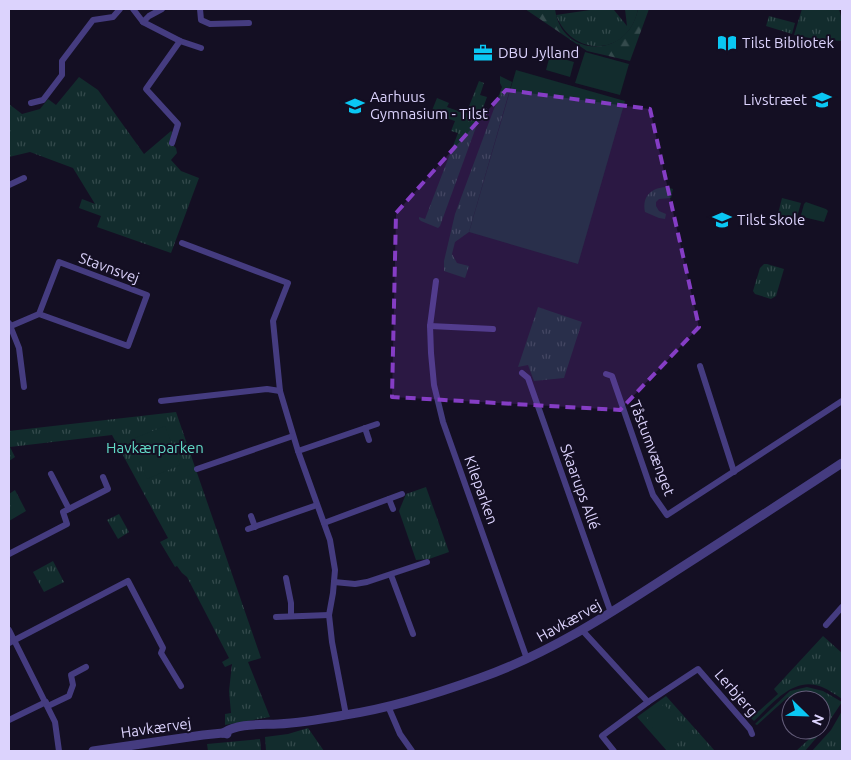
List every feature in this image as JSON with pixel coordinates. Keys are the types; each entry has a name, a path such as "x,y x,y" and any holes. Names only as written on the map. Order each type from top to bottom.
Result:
{"street":[{"path":"31,103 43,100 62,75 62,61 93,20 113,17 120,9"},
{"path":"133,9 143,22 180,41 201,48"},
{"path":"143,22 162,9"},
{"path":"200,9 200,20 210,24 250,22"},
{"path":"172,144 178,124 146,89 180,41"},
{"path":"9,185 24,178"},
{"path":"182,243 288,282 273,322 280,391 293,436 331,546 335,570 329,615 332,642 346,715"},
{"name":"Stavnsvej","path":"59,262 147,295 128,346 39,314 59,262"},
{"name":"Kileparken","path":"436,281 430,326 434,385 443,422 527,659"},
{"path":"24,387 19,348 10,324 39,314"},
{"path":"430,326 493,329"},
{"path":"700,366 734,472"},
{"name":"Skaarups Allé","path":"522,373 528,378 611,613"},
{"name":"Tåstumvænget","path":"606,374 612,376 654,495 667,515 842,401"},
{"path":"160,401 267,389 280,391"},
{"path":"298,451 377,424"},
{"path":"365,428 369,440"},
{"path":"197,469 219,458 293,436"},
{"name":"Havkærvej","path":"93,751 152,747 223,733 259,730 276,724 346,715 448,690 527,659 582,630 842,463"},
{"path":"51,474 69,509"},
{"path":"9,554 67,524 63,512 108,489 103,477"},
{"path":"324,523 402,494"},
{"path":"389,499 393,509"},
{"path":"251,516 251,528 316,505"},
{"path":"334,582 355,584 392,575 427,562"},
{"path":"392,575 413,634"},
{"path":"286,578 291,603 291,616"},
{"path":"12,642 128,582 163,648 161,653 181,686"},
{"path":"826,625 842,607"},
{"path":"276,617 329,615"},
{"path":"9,630 12,642 55,722 59,751"},
{"path":"582,630 648,702"},
{"path":"9,720 69,696 73,685 71,675 86,667"},
{"name":"Lerbjerg","path":"614,751 602,736 648,702 698,669 750,728 752,734"},
{"path":"388,706 400,734 412,751"}],"highlighted area":[{"path":"506,90 650,109 699,327 620,410 392,397 396,213"}],"green space":[{"path":"525,9 555,9 560,25 569,37 581,44 595,46 609,44 622,37 632,26 638,9 649,9 630,61 587,51"},
{"path":"597,9 618,9 614,10 627,26 625,9 638,9 633,25 624,36 613,43 600,46 587,45 575,39 564,29 556,15"},
{"path":"802,9 839,9 842,20 842,41 821,40 794,35"},
{"path":"769,16 795,23 792,34 766,26"},
{"path":"585,52 629,64 620,95 575,83"},
{"path":"550,55 574,62 570,77 546,70"},
{"path":"516,70 625,101 578,264 469,232"},
{"path":"500,76 512,82 469,232 455,242 452,254 457,263 469,266 465,278 444,271 444,261 455,214 502,87"},
{"path":"79,77 98,90 144,154 171,131 170,143 176,148 177,153 171,160 181,171 199,178 171,253 97,227 101,216 79,208 82,199 95,204 73,168 30,152 9,157 9,104 22,114 40,109 48,99 56,105"},
{"path":"479,81 484,83 480,95 487,97 438,228 421,221 419,217 425,219 458,133 451,131 455,121 431,113 437,98 449,103 447,107 466,114"},
{"path":"666,187 673,189 671,198 659,199 656,202 659,211 666,214 665,219 645,212 646,197 656,189"},
{"path":"782,198 801,203 795,224 777,218"},
{"path":"806,202 828,211 824,222 801,215"},
{"path":"764,264 784,269 776,296 771,299 755,294 753,291 760,268"},
{"path":"538,307 582,322 564,378 534,381 528,365 518,367"},
{"name":"Havkærparken","path":"176,412 261,658 248,662 270,717 225,725 225,714 231,713 229,691 232,664 225,667 222,662 229,658 187,577 177,566 175,567 160,542 168,538 112,435 10,447 15,457 9,461 9,431"},
{"path":"165,426 180,465 147,479 130,440"},
{"path":"426,487 449,552 429,559 416,560 399,511 406,494"},
{"path":"15,490 26,511 9,521 9,494"},
{"path":"119,514 129,532 118,539 107,520"},
{"path":"53,561 64,582 44,592 33,572"},
{"path":"823,636 842,653 842,699 831,690 812,684 802,685 789,690 781,690 781,696 754,721 751,718 778,694 774,689"},
{"path":"807,687 819,690 794,690"},
{"path":"666,696 715,751 667,751 637,717"},
{"path":"831,696 842,702 831,718"},
{"path":"781,699 781,703 757,725 755,724"},
{"path":"664,704 689,733 671,749 646,720"},
{"path":"842,711 842,751 812,751 822,740 831,740 831,730"},
{"path":"308,728 324,751 266,751 265,737 288,734"},
{"path":"260,739 261,750 208,751 207,744"},
{"path":"808,740 814,740 805,751 796,751"}],"place":[{"name":"Tilst Bibliotek","path":"727,43"},
{"name":"DBU Jylland","path":"483,53"},
{"name":"Livstræet","path":"822,100"},
{"name":"Aarhuus Gymnasium - Tilst","path":"355,106"},
{"name":"Tilst Skole","path":"722,220"}]}
